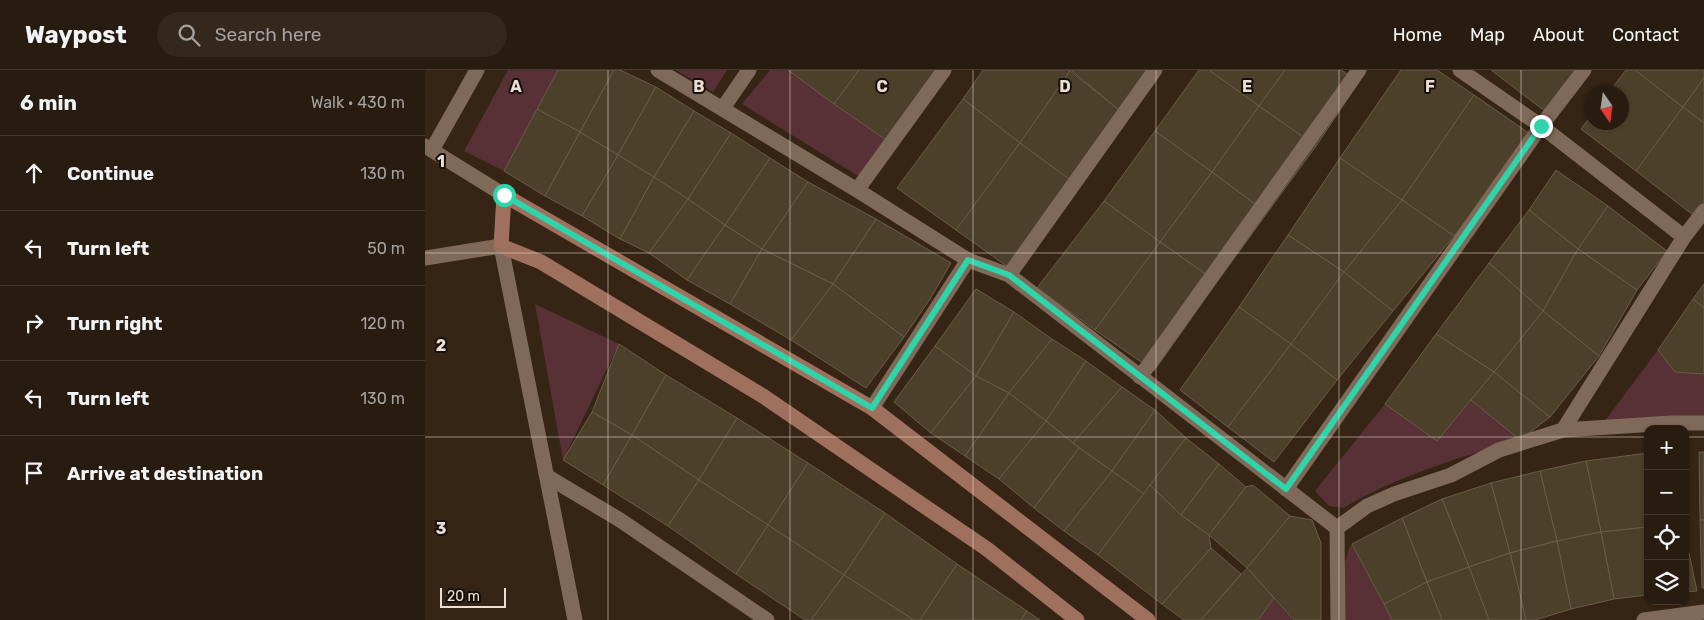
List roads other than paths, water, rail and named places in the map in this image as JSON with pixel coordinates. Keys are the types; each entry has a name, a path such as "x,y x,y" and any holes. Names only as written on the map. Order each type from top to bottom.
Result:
{"street":[{"path":"477,70 428,148 504,195 872,408 1148,620"},
{"path":"658,70 857,190 968,260 1009,275 1337,528"},
{"path":"723,108 749,70"},
{"path":"857,190 945,70"},
{"path":"1009,275 1155,70"},
{"path":"1140,377 1359,70"},
{"path":"1460,70 1541,126 1684,237"},
{"path":"1286,489 1541,126 1584,70"},
{"path":"504,195 501,246 575,620"},
{"path":"1563,430 1684,237 1704,211"},
{"path":"425,258 501,246 541,262 763,396 987,549 1077,620"},
{"path":"872,408 968,260"},
{"path":"1337,528 1367,506 1394,494 1451,475 1499,450 1563,430 1671,423 1704,423"},
{"path":"548,477 620,520 767,620"},
{"path":"1337,528 1338,620"},
{"path":"1644,620 1704,612"}]}
